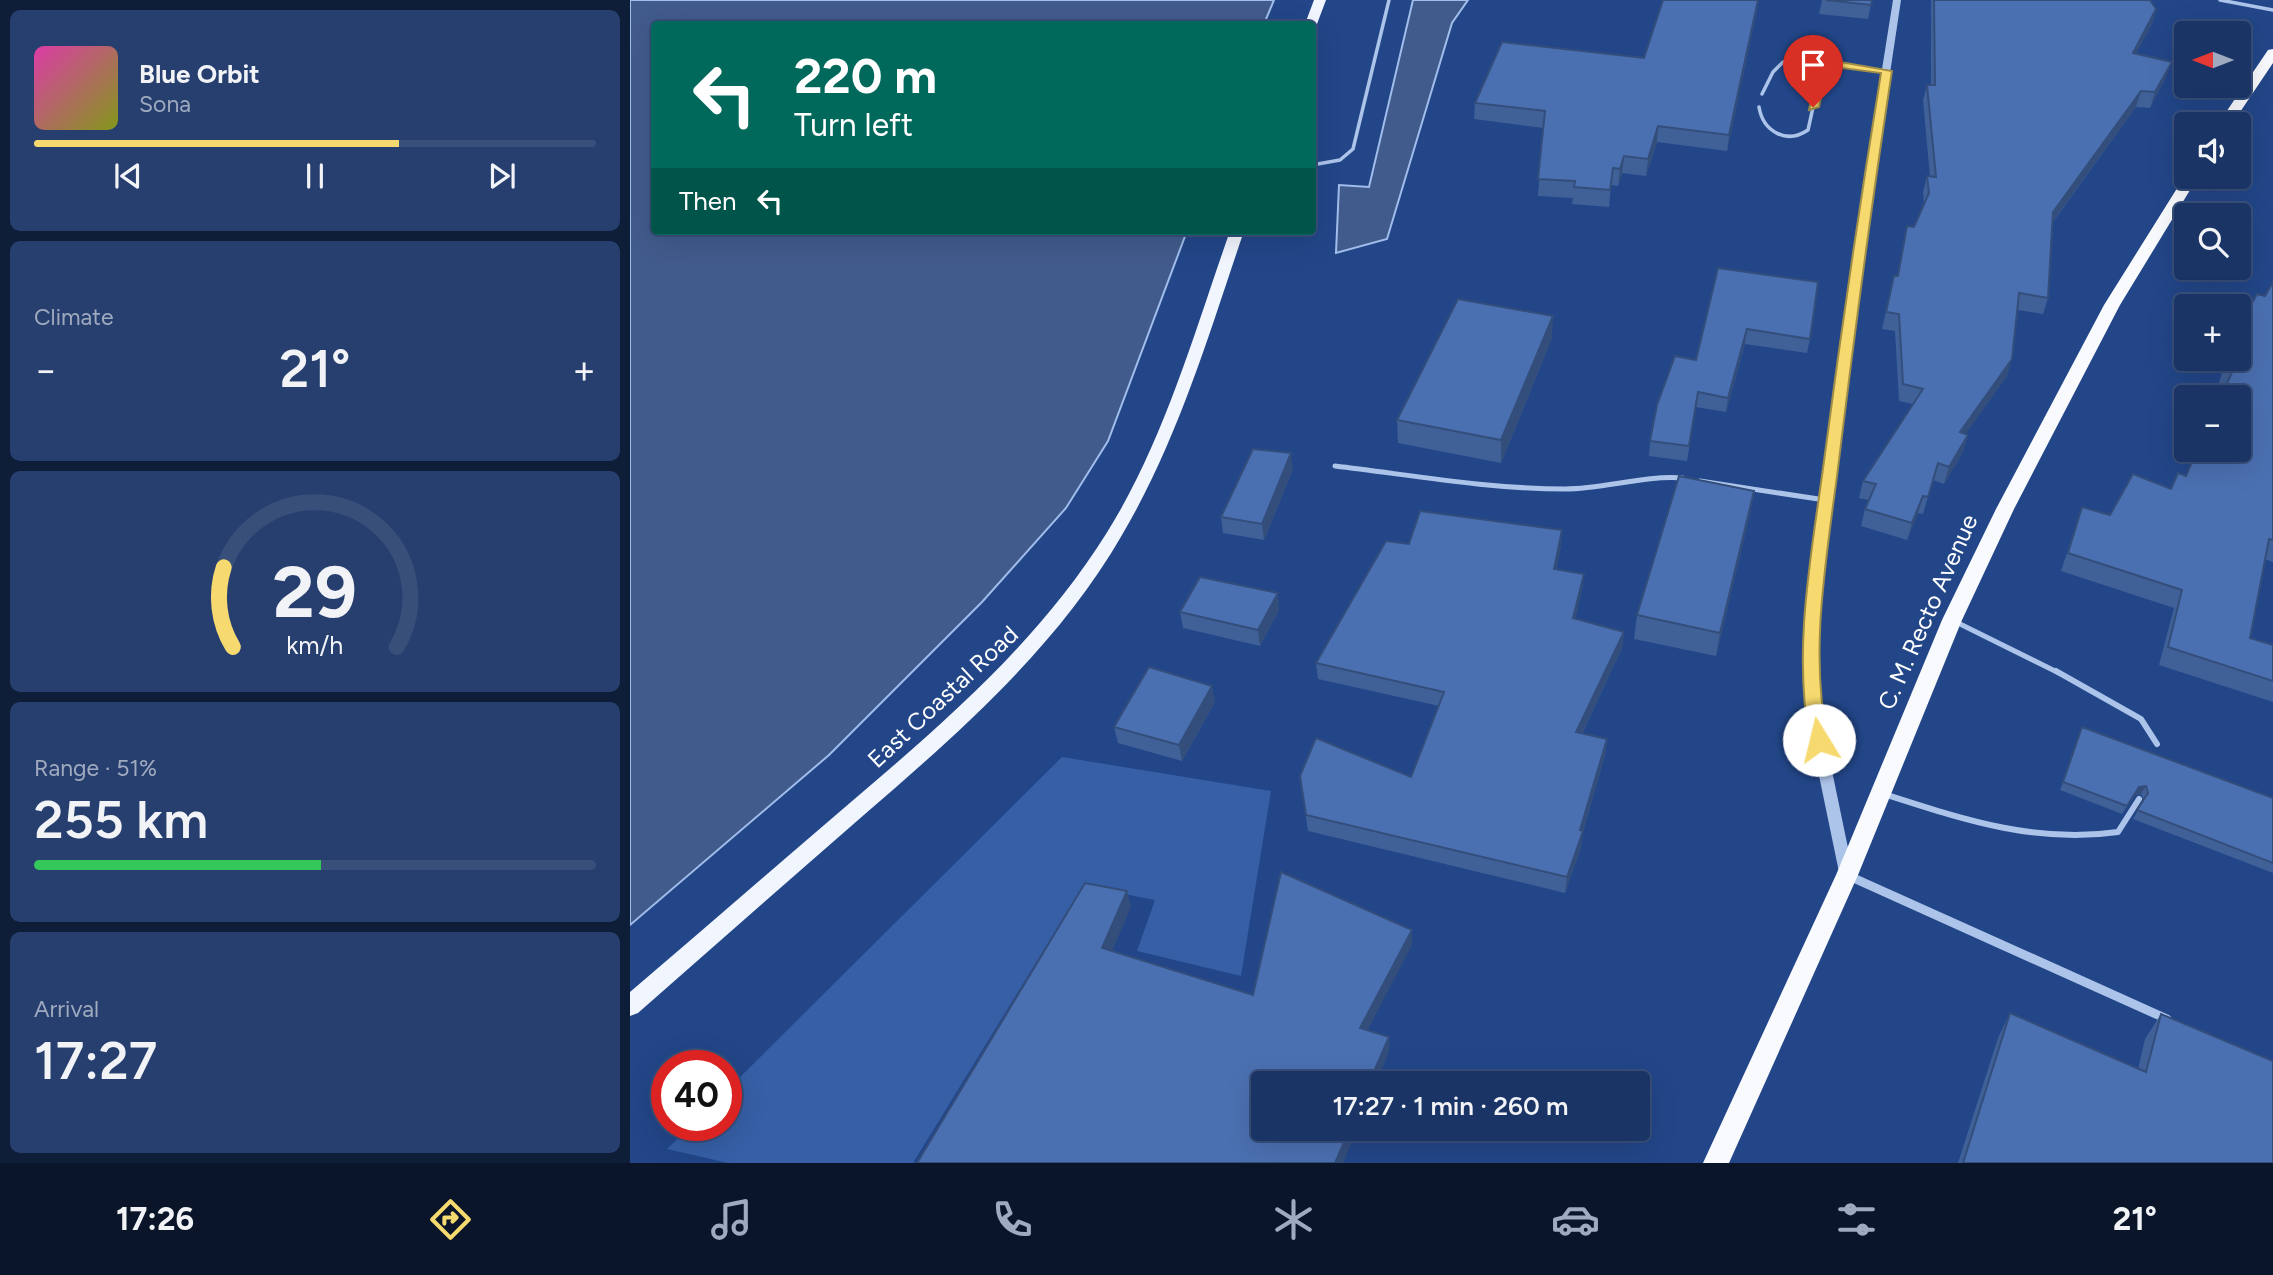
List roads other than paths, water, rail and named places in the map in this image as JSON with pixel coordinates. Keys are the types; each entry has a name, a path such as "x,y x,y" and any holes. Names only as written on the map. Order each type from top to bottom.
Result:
{"highway":[{"path":"2233,112 2273,53"},
{"name":"C. M. Recto Avenue","path":"1716,1163 1847,875 1952,620 2005,509 2112,305 2184,189"}],"main road":[{"path":"1312,21 1320,0"},
{"name":"East Coastal Road","path":"630,1006 938,739 984,697 1042,637 1115,534 1145,473 1178,397 1236,235"}],"street":[{"path":"1897,0 1825,500 1812,622 1813,713 1847,875 2173,1021"}],"lane":[{"path":"1316,165 1335,164 1348,158 1353,149 1389,0"},
{"path":"2220,0 2273,10"},
{"path":"1762,94 1774,66 1781,61 1823,62 1886,71"},
{"path":"1759,107 1760,122 1766,129 1775,133 1802,134 1808,130 1823,62"},
{"path":"1335,466 1546,488 1587,489 1626,479 1675,477 1825,500"},
{"path":"1952,620 2046,665 2141,719 2157,744"},
{"path":"1881,794 2010,832 2088,838 2118,832 2139,799"}]}
